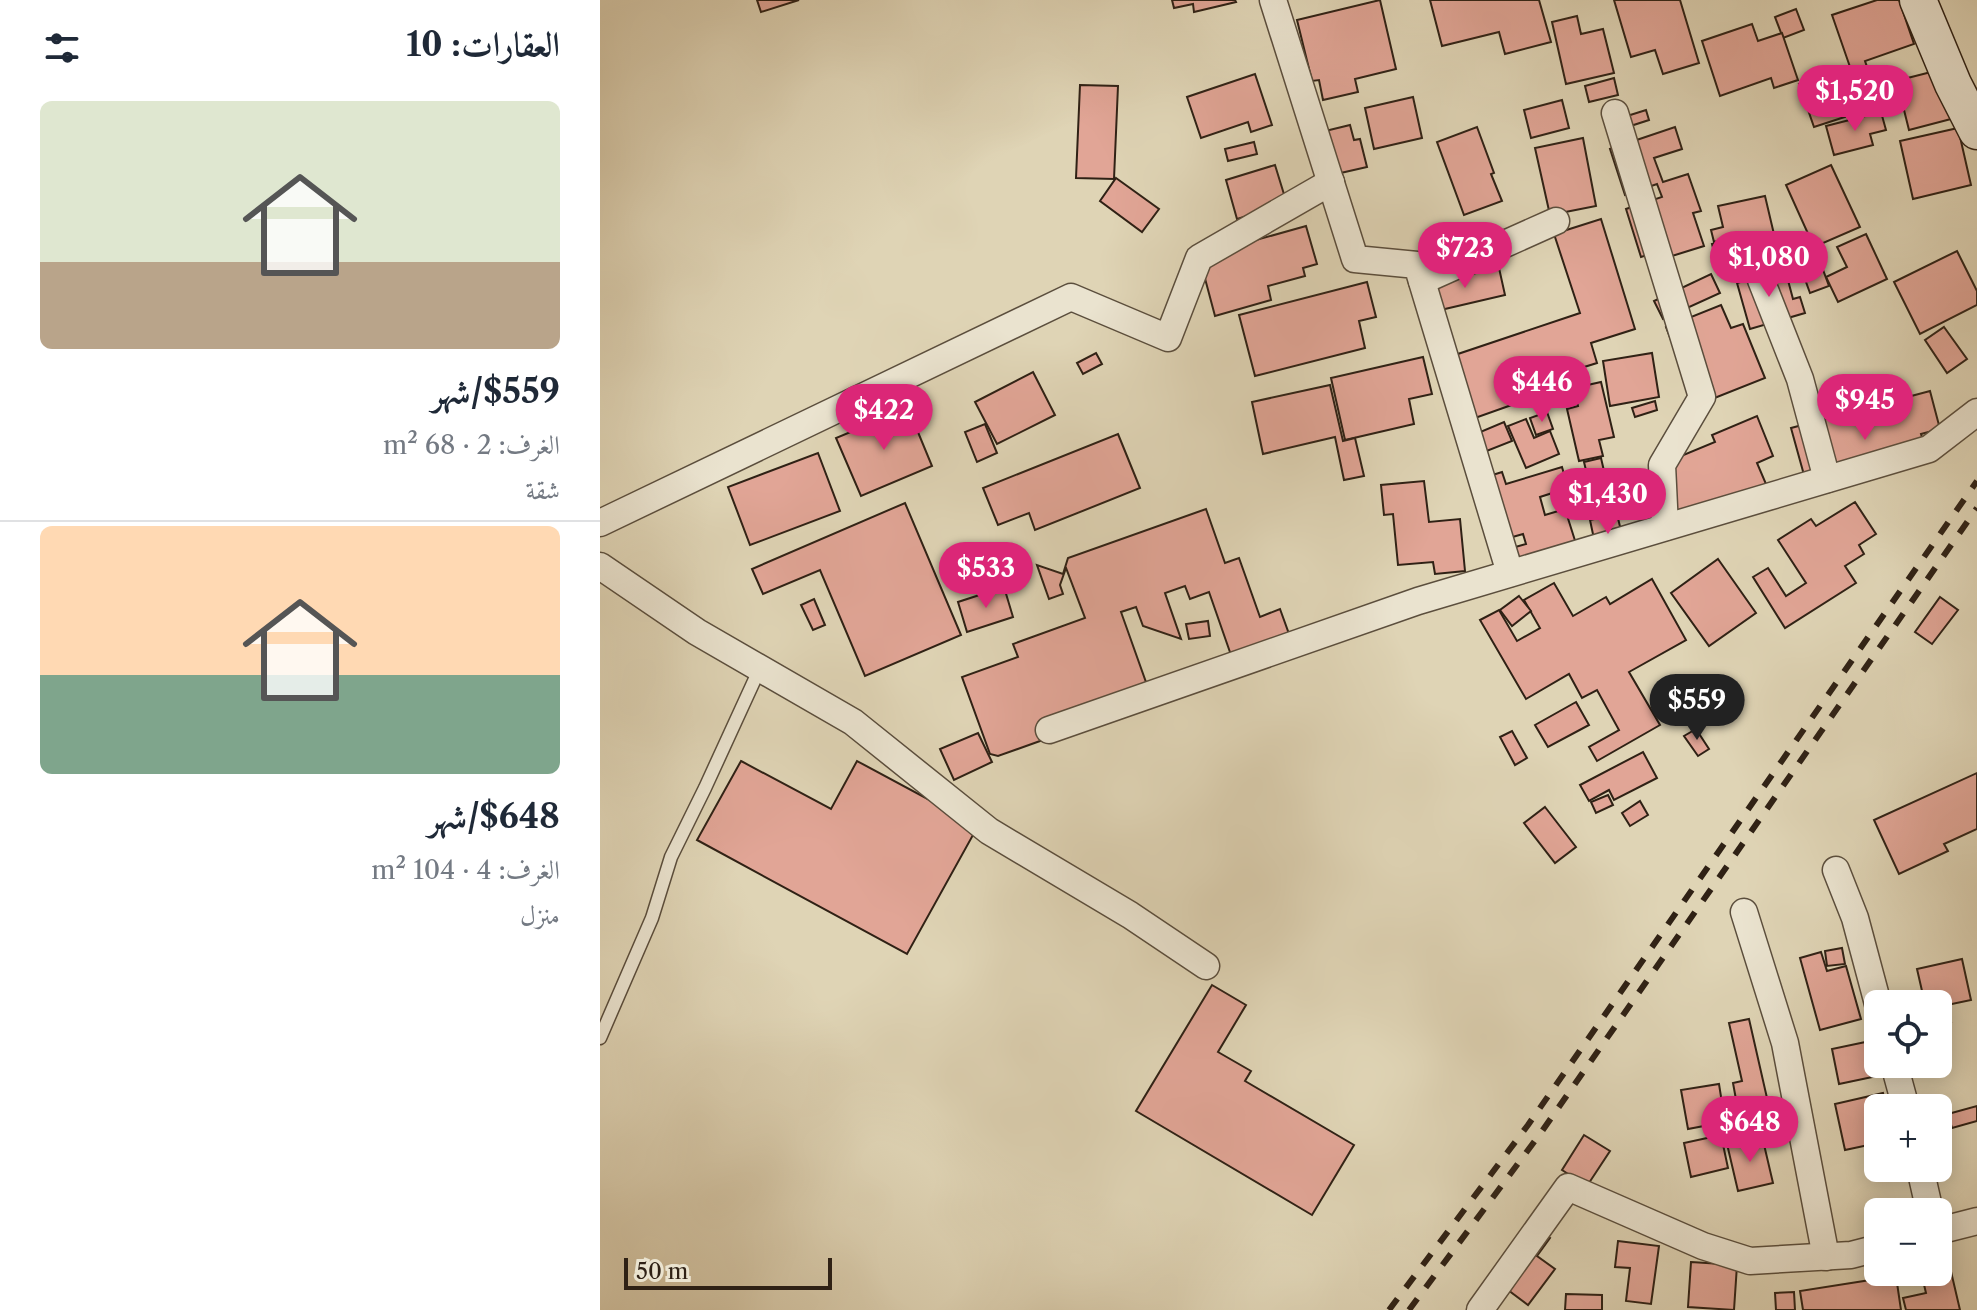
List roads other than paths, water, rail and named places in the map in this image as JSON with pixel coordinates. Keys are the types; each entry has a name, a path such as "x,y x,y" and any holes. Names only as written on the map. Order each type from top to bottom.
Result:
{"main road":[{"path":"1918,0 1953,84 1977,131"}],"street":[{"path":"1273,0 1355,259 1417,265 1510,573"},
{"path":"1615,113 1702,397 1662,465 1665,527"},
{"path":"600,523 1071,297 1168,338 1199,258 1331,182"},
{"path":"1422,281 1556,221"},
{"path":"1761,280 1800,379 1827,479"},
{"path":"1049,730 1403,606 1929,449 1977,412"},
{"path":"600,566 697,632 853,722 989,831 1130,915 1206,966"},
{"path":"1836,870 1855,918 1874,990"},
{"path":"1744,912 1785,1043 1826,1257"},
{"path":"1480,1310 1568,1187 1703,1246 1750,1261 1864,1252"},
{"path":"1952,1227 1977,1221"}],"lane":[{"path":"600,1038 652,918 671,857 760,668"}],"railway":[{"path":"1389,1310 1528,1125 1977,481"},
{"path":"1409,1310 1540,1134 1977,508"}]}
